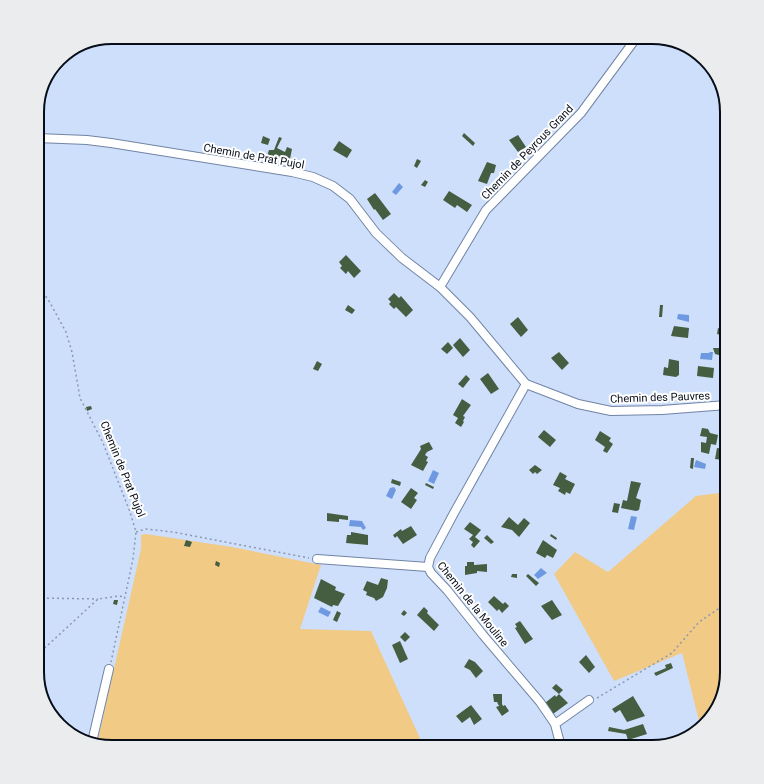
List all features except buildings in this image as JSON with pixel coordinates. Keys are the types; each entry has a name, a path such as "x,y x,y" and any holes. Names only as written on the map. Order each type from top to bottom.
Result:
{"street":[{"name":"Chemin de Peyrous Grand","path":"440,287 486,210 581,113 632,44"},
{"name":"Chemin de Prat Pujol","path":"44,138 111,143 271,168 318,179 346,195 376,233 402,258 440,287 470,317 526,384"},
{"name":"Chemin des Pauvres","path":"526,384 578,404 611,411 662,410 720,406"},
{"name":"Chemin de la Mouline","path":"526,384 440,539 430,558 428,567 431,573 447,590 482,636 540,702 555,724 559,740"},
{"path":"317,559 428,567"},
{"path":"93,738 109,669"},
{"path":"555,724 589,700"}],"path":[{"name":"Chemin de Prat Pujol","path":"44,294 66,332 72,352 80,398 103,443 130,512 136,532 133,559 109,669"},
{"path":"136,532 146,529 179,533 317,559"},
{"path":"44,598 98,599 118,596 125,597"},
{"path":"44,649 98,599"},
{"path":"589,700 594,699 672,653 699,622 720,608"}],"shaded area":[{"path":"720,493 720,672 718,690 713,702 706,714 699,721 682,653 614,681 554,574 575,552 608,572 696,496"},
{"path":"146,534 232,547 321,565 300,629 371,631 421,740 112,740 98,738 141,549 141,535"}],"water":[{"path":"399,183 403,187 396,195 392,192"},
{"path":"678,314 689,315 689,322 677,319"},
{"path":"713,352 712,360 700,359 701,353"},
{"path":"696,460 706,464 705,469 694,467"},
{"path":"433,470 439,473 434,484 428,481"},
{"path":"394,487 396,490 392,499 386,496 390,488"},
{"path":"631,516 637,517 634,530 628,529"},
{"path":"350,520 362,521 366,528 363,530 361,527 349,526"},
{"path":"541,568 547,573 538,579 534,575"},
{"path":"321,607 331,612 328,617 318,612"}]}
